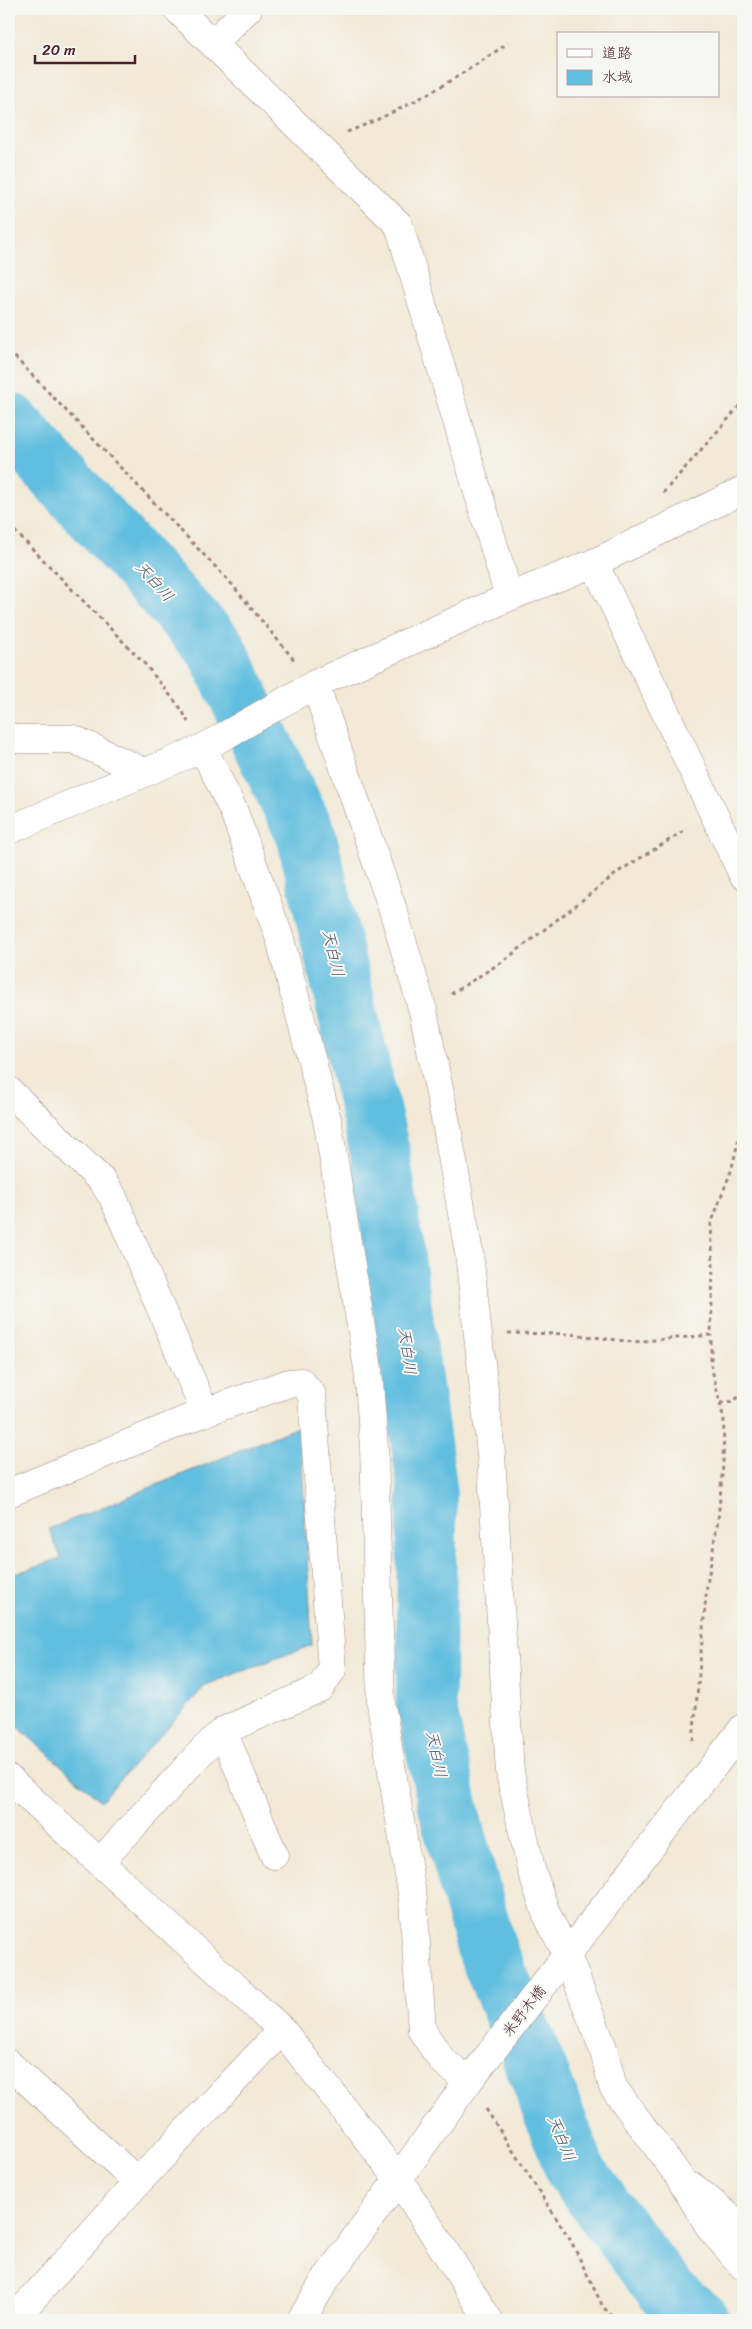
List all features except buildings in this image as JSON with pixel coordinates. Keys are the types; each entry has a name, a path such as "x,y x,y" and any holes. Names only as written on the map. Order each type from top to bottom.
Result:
{"street":[{"path":"177,9 399,225 510,597"},
{"path":"213,43 248,9"},
{"path":"9,830 203,748 315,684 510,597 594,563 743,490"},
{"path":"594,563 743,875"},
{"path":"315,684 394,913 423,1011 462,1214 478,1332 491,1454 510,1773 531,1869 546,1912 567,1955 603,2048 612,2087 678,2175 710,2228 743,2266"},
{"path":"9,737 18,739 73,739 144,772"},
{"path":"203,748 234,812 280,939 327,1119 368,1369 374,1457 381,1704 413,1900 422,2031 442,2060 474,2075"},
{"path":"9,1091 102,1181 113,1197 205,1412"},
{"path":"9,1493 205,1412 289,1383 301,1382 312,1395 332,1670 320,1688 223,1730 100,1862"},
{"name":"米野木橋","path":"301,2320 326,2279 474,2075 743,1728"},
{"path":"223,1730 274,1856"},
{"path":"9,1779 282,2030 398,2178 489,2320"},
{"path":"13,2320 138,2182 282,2030"},
{"path":"9,2064 138,2182"},
{"path":"678,2175 743,2228"}],"path":[{"path":"316,144 376,121 467,72 508,43"},
{"path":"9,351 229,581 315,684"},
{"path":"645,538 664,490 743,402"},
{"path":"9,525 144,663 182,710 203,748"},
{"path":"423,1011 505,960 620,870 713,812"},
{"path":"708,1773 696,1763 693,1740 707,1585 718,1520 723,1465 724,1420 711,1365 713,1266 711,1224 731,1171 743,1122"},
{"path":"478,1332 570,1334 633,1342 711,1335"},
{"path":"720,1404 733,1401 743,1394"},
{"path":"474,2075 571,2241 603,2307 616,2320"}],"water":[{"path":"300,1426 312,1645 206,1685 101,1801 9,1719 9,1576 61,1558 49,1529"}],"waterway":[{"name":"天白川","path":"9,422 215,647 306,834 380,1152 427,1486 426,1706 451,1819 486,1947 538,2072 576,2172 670,2296 700,2320"}]}
